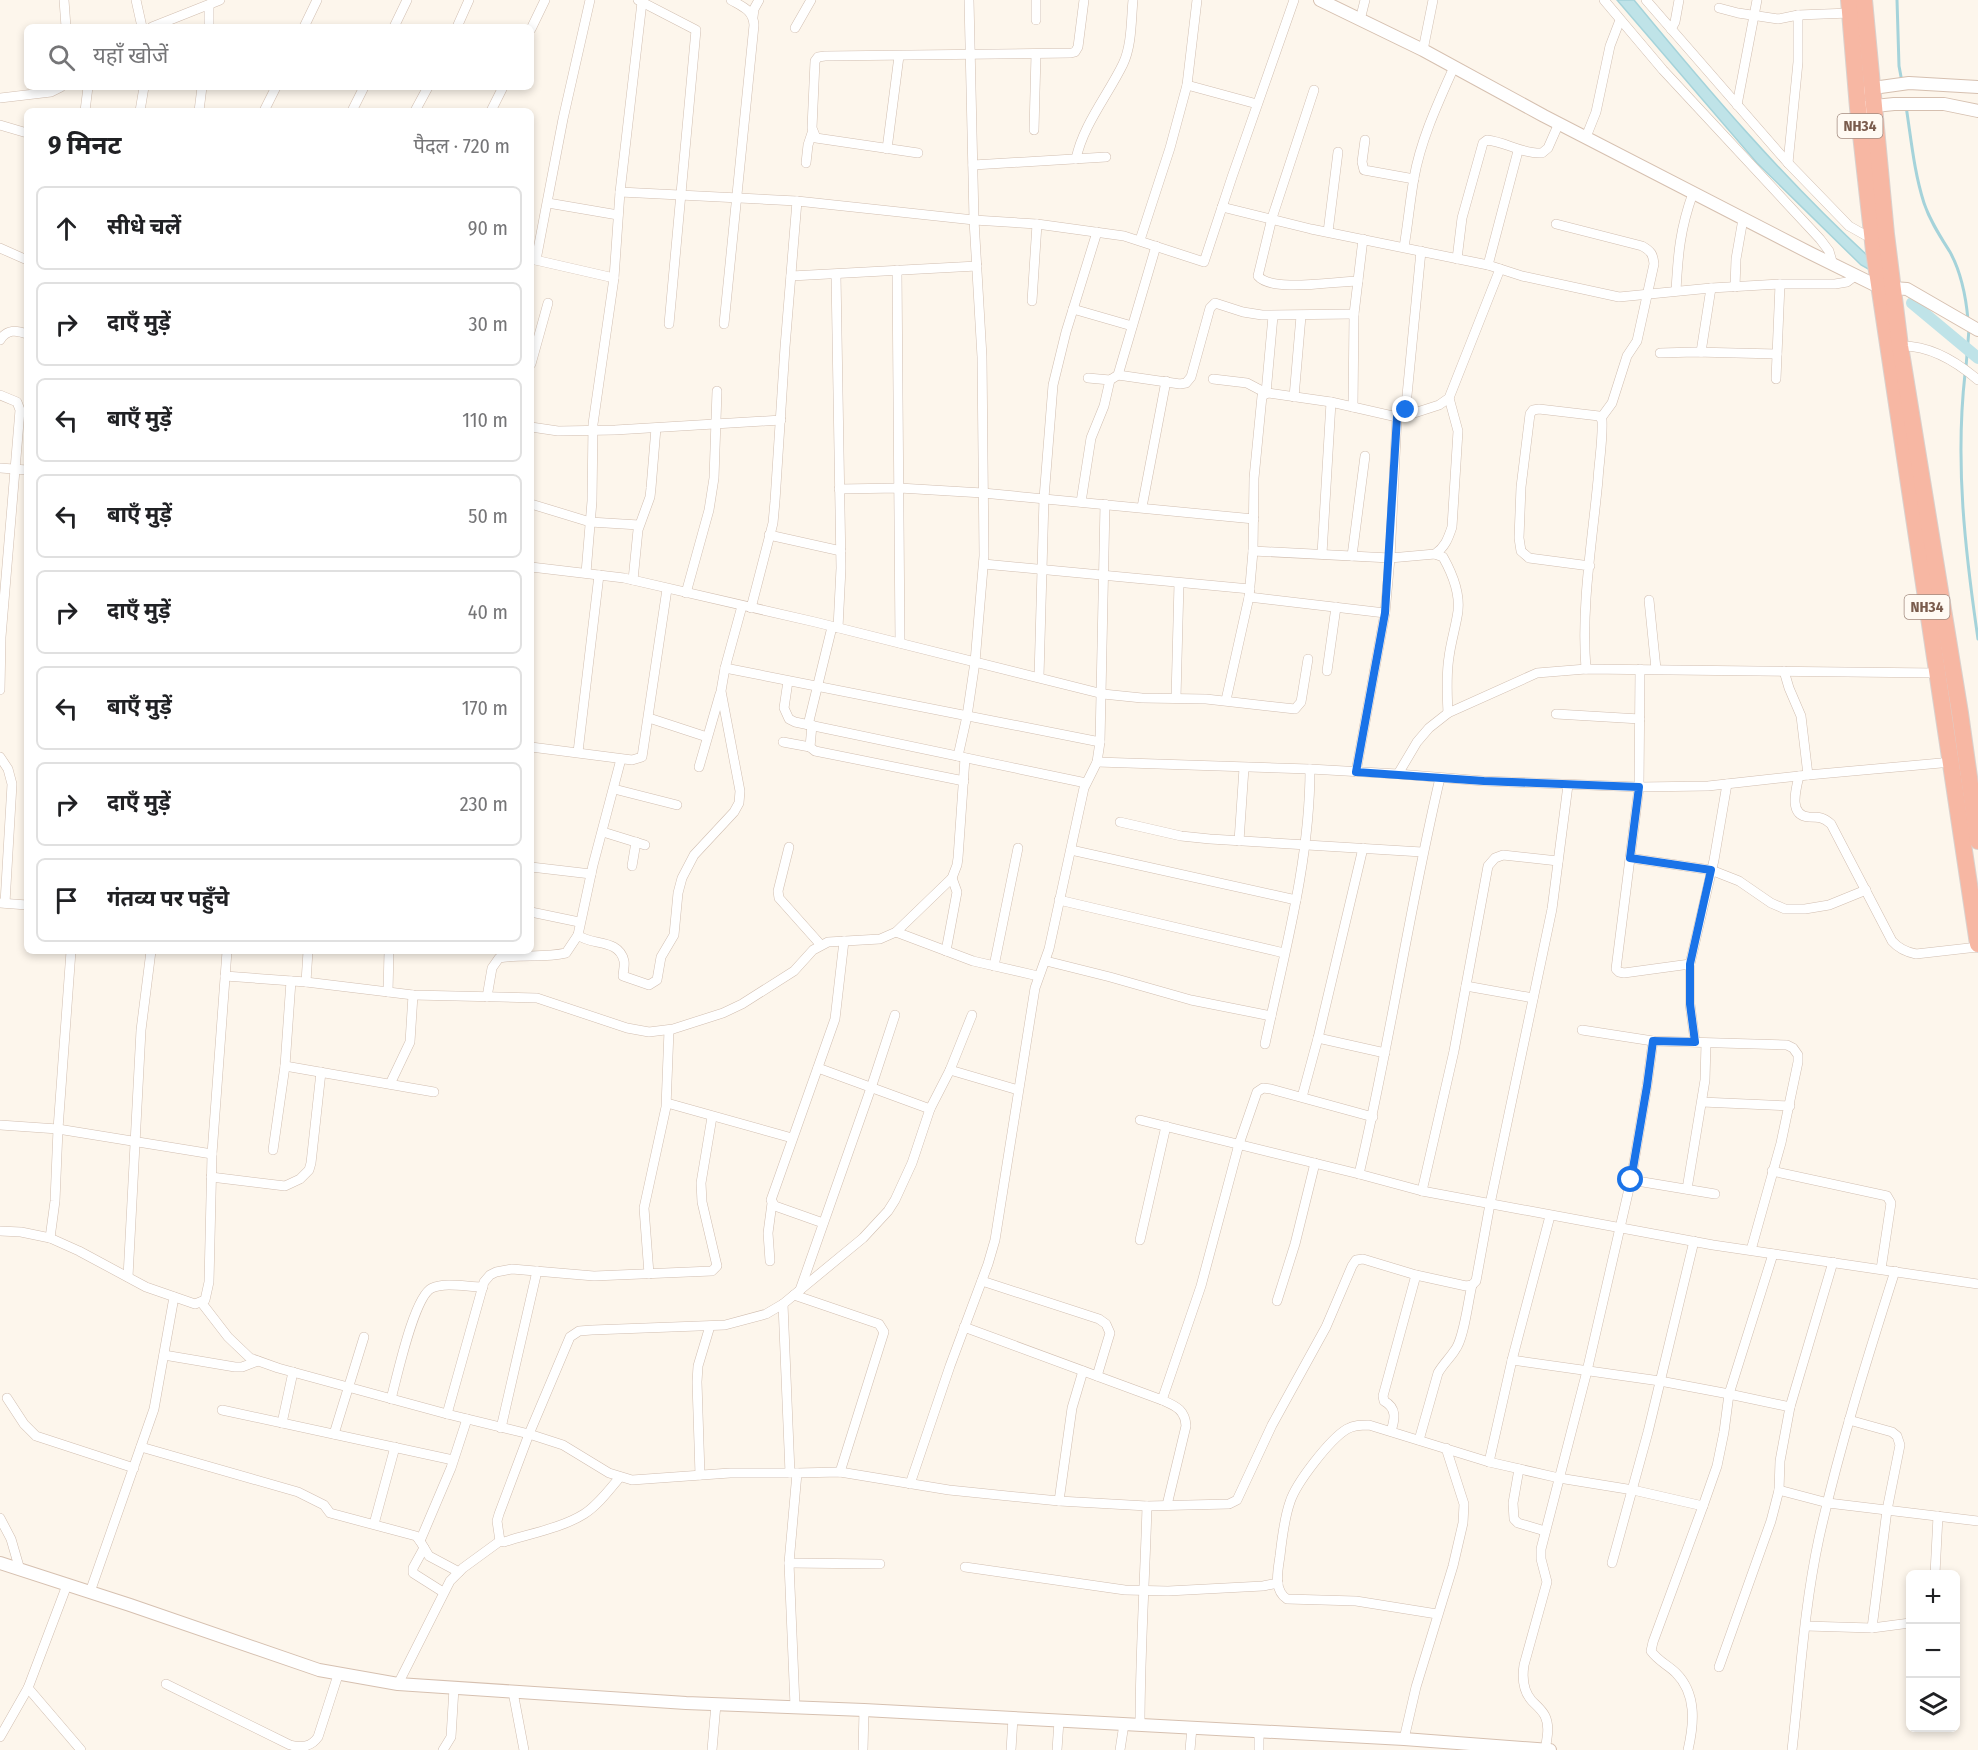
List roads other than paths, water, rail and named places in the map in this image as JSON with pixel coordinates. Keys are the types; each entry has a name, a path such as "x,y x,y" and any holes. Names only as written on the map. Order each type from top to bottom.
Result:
{"highway":[{"name":"NH34","path":"1864,0 1864,89"},
{"name":"NH34","path":"1850,7 1864,89 1878,245 1900,346 1976,807 1978,841"},
{"name":"NH34","path":"1885,278 1937,673 1978,945"}],"street":[{"path":"64,0 66,24"},
{"path":"136,0 141,24"},
{"path":"160,24 219,0"},
{"path":"305,24 316,0"},
{"path":"395,24 407,0"},
{"path":"458,24 470,0"},
{"path":"533,24 545,0"},
{"path":"590,0 534,260 614,278"},
{"path":"731,0 749,10 753,17"},
{"path":"724,324 753,17 759,0"},
{"path":"795,28 812,0"},
{"path":"225,976 413,994 537,998 627,1028 649,1032 669,1030 723,1013 742,1004 794,971 820,944 880,939 896,932 952,878 957,865 964,781 962,757 975,662 984,564 982,357 974,220 969,0"},
{"path":"1036,0 1036,20"},
{"path":"806,164 812,133 814,64 818,57 1071,53 1077,50 1084,0"},
{"path":"1076,159 1081,139 1124,62 1133,0"},
{"path":"1140,240 1170,148 1187,85 1197,0"},
{"path":"620,192 797,201 974,220 1037,224 1140,240 1204,262 1294,0"},
{"path":"1320,0 1423,50 1833,265 1855,276 1885,278 1976,329"},
{"path":"1360,20 1365,0"},
{"path":"1423,50 1433,0"},
{"path":"1604,0 1693,103 1820,239 1829,251 1833,265"},
{"path":"1646,0 1788,163 1849,226 1878,245"},
{"path":"1671,29 1675,22 1679,0"},
{"path":"1737,105 1757,0"},
{"path":"586,573 593,431 614,278 620,192 640,1 696,30 669,324"},
{"path":"208,5 209,24"},
{"path":"1719,8 1778,19 1850,7"},
{"path":"1788,163 1798,62 1798,15"},
{"path":"1586,137 1596,112 1610,46 1620,20"},
{"path":"1034,130 1036,54"},
{"path":"887,149 899,56"},
{"path":"1404,247 1414,179 1433,114 1454,68"},
{"path":"1864,89 1909,83 1978,87"},
{"path":"1187,85 1257,104"},
{"path":"0,98 55,90"},
{"path":"85,108 88,90"},
{"path":"140,108 144,90"},
{"path":"199,108 202,90"},
{"path":"266,108 274,90"},
{"path":"354,108 362,90"},
{"path":"417,108 426,90"},
{"path":"492,108 502,90"},
{"path":"1314,90 1272,218 1258,273 1260,279 1296,286 1358,281"},
{"path":"1866,108 1894,104 1944,104 1978,111"},
{"path":"1457,259 1462,218 1484,143 1487,140 1496,141 1518,151 1538,154 1548,148 1559,123"},
{"path":"0,125 24,133"},
{"path":"812,133 820,139 918,153"},
{"path":"1365,140 1362,162 1364,170 1414,179"},
{"path":"1488,265 1518,151"},
{"path":"1328,232 1338,152"},
{"path":"973,165 1106,157"},
{"path":"1676,291 1681,233 1693,193"},
{"path":"699,767 721,691 725,668 769,535 776,501 797,201"},
{"path":"548,203 618,215"},
{"path":"1222,207 1328,232 1488,265 1566,287 1618,297 1711,288 1835,284 1847,282 1855,276"},
{"path":"1735,287 1736,259 1743,219"},
{"path":"1032,301 1037,224"},
{"path":"1556,224 1642,246 1650,250 1654,264 1638,341 1627,356 1612,403 1601,418 1602,432 1584,621 1586,669"},
{"path":"1038,677 1044,498 1053,385 1059,354 1097,232"},
{"path":"1353,407 1354,314 1363,239"},
{"path":"1081,502 1092,430 1114,378 1156,246"},
{"path":"0,248 24,259"},
{"path":"1356,772 1385,613 1401,416 1421,251"},
{"path":"791,276 977,266"},
{"path":"1213,378 1247,383 1266,393 1331,402 1401,416 1439,405 1449,398 1500,269"},
{"path":"897,270 900,643"},
{"path":"810,747 810,725 816,687 835,628 841,550 836,274"},
{"path":"1776,379 1780,284"},
{"path":"1701,352 1711,288"},
{"path":"534,339 548,303"},
{"path":"1088,378 1166,381 1183,384 1191,377 1213,304 1218,303 1251,314 1274,316 1354,314"},
{"path":"1073,309 1132,326"},
{"path":"1226,700 1249,593 1260,402 1266,393 1274,316"},
{"path":"1294,397 1301,316"},
{"path":"0,340 7,332 15,330 24,333"},
{"path":"1900,346 1923,347 1958,363 1978,380"},
{"path":"1660,353 1777,354"},
{"path":"1142,507 1166,381"},
{"path":"686,593 709,510 714,478 717,391"},
{"path":"0,395 13,399 19,405 1,637 0,690"},
{"path":"1435,554 1445,545 1452,527 1458,431 1449,398"},
{"path":"1322,554 1331,402"},
{"path":"1590,566 1529,558 1524,555 1519,545 1521,487 1531,412 1539,409 1601,418"},
{"path":"534,427 558,431 593,431 781,420"},
{"path":"633,580 639,525 650,497 656,428"},
{"path":"1352,556 1365,456"},
{"path":"0,468 24,470"},
{"path":"839,489 899,488 983,493 1254,519"},
{"path":"910,1484 995,1240 1038,976 1046,961 1086,783 1097,762 1103,694 1106,504"},
{"path":"534,505 590,522 639,525"},
{"path":"769,535 841,550"},
{"path":"1253,551 1390,558 1435,554 1443,557 1450,569 1458,601 1448,658 1448,713"},
{"path":"984,564 1179,583 1385,613"},
{"path":"534,567 633,580 1103,694 1142,698 1226,700 1264,707 1295,709 1301,702 1308,658"},
{"path":"578,752 599,575"},
{"path":"1176,698 1179,583"},
{"path":"534,747 621,759 637,760 642,757 667,589"},
{"path":"1649,600 1656,669"},
{"path":"1327,671 1336,607"},
{"path":"725,668 1100,742"},
{"path":"1398,774 1416,742 1448,713 1537,673 1586,669 1656,669 1937,673"},
{"path":"1640,669 1639,787 1616,969 1624,973 1690,964"},
{"path":"1784,671 1801,716 1803,775 1795,797 1798,813 1805,817 1824,818 1831,824 1892,941 1898,947 1917,954 1978,945"},
{"path":"788,681 784,708 789,719 1086,783"},
{"path":"578,934 582,938 609,944 619,952 624,964 622,974 625,977 649,985 657,980 661,957 674,935 678,893 682,878 694,855 734,812 739,802 740,790 721,691"},
{"path":"1556,714 1640,719"},
{"path":"649,718 707,737"},
{"path":"783,742 810,747 819,752 964,781"},
{"path":"0,757 8,770 12,784 2,903 24,904"},
{"path":"487,997 492,968 499,958 550,956 566,953 578,934 579,922 621,759"},
{"path":"1097,762 1310,769 1440,778 1639,787 1727,784 1952,762"},
{"path":"1239,841 1244,768"},
{"path":"1265,1044 1296,900 1305,844 1310,797 1310,769"},
{"path":"1359,1174 1373,1117 1422,852 1440,778"},
{"path":"1695,1042 1690,1004 1690,964 1727,784"},
{"path":"1419,1440 1438,1373 1443,1363 1456,1350 1460,1340 1472,1286 1476,1281 1552,909 1568,785"},
{"path":"614,789 677,805"},
{"path":"1120,822 1181,836 1422,852"},
{"path":"603,832 640,843 632,866"},
{"path":"789,847 778,891 779,898 820,944"},
{"path":"994,966 1018,848"},
{"path":"1302,1097 1363,848"},
{"path":"1071,850 1296,900"},
{"path":"1422,1191 1454,1051 1488,866 1495,858 1503,855 1558,861"},
{"path":"1630,858 1711,870 1739,880 1771,903 1785,909 1805,909 1829,905 1866,890"},
{"path":"534,867 591,874"},
{"path":"946,951 957,892 952,878"},
{"path":"1059,900 1284,953"},
{"path":"534,913 579,922"},
{"path":"896,932 973,961 1038,976"},
{"path":"770,1261 768,1233 771,1196 835,1019 844,941"},
{"path":"50,1238 55,1201 71,954"},
{"path":"128,1277 141,1030 151,954"},
{"path":"0,1231 21,1232 50,1238 146,1287 195,1304 205,1300 209,1282 212,1154 227,954"},
{"path":"306,982 308,954"},
{"path":"388,992 389,954"},
{"path":"1046,961 1191,1000 1271,1016"},
{"path":"273,1150 285,1066 291,981"},
{"path":"1466,986 1533,998"},
{"path":"390,1084 410,1042 413,994"},
{"path":"797,1293 895,1015"},
{"path":"500,1541 497,1521 570,1337 574,1333 592,1330 725,1325 766,1314 797,1293 863,1238 896,1200 912,1163 930,1109 950,1070 972,1015"},
{"path":"649,1274 645,1208 667,1103 669,1030"},
{"path":"1582,1030 1653,1041 1787,1045 1793,1048 1798,1055 1798,1062 1790,1106 1751,1250"},
{"path":"1318,1038 1385,1053"},
{"path":"1545,1750 1548,1731 1545,1716 1529,1698 1522,1676 1547,1582 1541,1549 1587,1371 1618,1228 1631,1180 1653,1041"},
{"path":"1687,1189 1702,1102 1707,1058 1706,1043"},
{"path":"285,1066 434,1092"},
{"path":"818,1068 930,1109"},
{"path":"950,1070 1018,1090"},
{"path":"211,1177 285,1186 300,1179 309,1170 311,1163 321,1072"},
{"path":"1162,1400 1201,1286 1239,1144 1259,1089 1271,1089 1373,1117"},
{"path":"1702,1102 1790,1106"},
{"path":"667,1103 792,1138"},
{"path":"447,1414 484,1282 490,1275 512,1269 594,1276 649,1274 712,1270 717,1266 702,1202 701,1183 712,1117"},
{"path":"1140,1120 1422,1191 1694,1241 1978,1284"},
{"path":"0,1125 58,1130 212,1154"},
{"path":"1140,1240 1166,1126"},
{"path":"1276,1301 1295,1244 1315,1163"},
{"path":"1772,1171 1887,1196 1891,1203 1881,1269"},
{"path":"1631,1180 1715,1194"},
{"path":"772,1203 823,1223"},
{"path":"1489,1461 1512,1360 1550,1216"},
{"path":"1612,1563 1633,1490 1694,1241"},
{"path":"1688,1750 1693,1719 1688,1693 1676,1672 1656,1658 1652,1651 1653,1642 1717,1466 1729,1394 1773,1254"},
{"path":"201,1302 238,1348 250,1358 349,1388 530,1434 563,1445 609,1473 632,1480 700,1475 840,1472 910,1484 1059,1501 1147,1506 1229,1504 1237,1500 1272,1425 1326,1327 1356,1260 1363,1259 1416,1275 1472,1286"},
{"path":"1719,1667 1771,1521 1779,1490 1780,1461 1791,1407 1833,1262"},
{"path":"501,1428 537,1271"},
{"path":"1792,1750 1815,1558 1849,1420 1895,1271"},
{"path":"1391,1431 1395,1418 1394,1410 1384,1401 1383,1396 1416,1275"},
{"path":"982,1281 1099,1319 1106,1324 1110,1333 1097,1376"},
{"path":"391,1399 416,1308 425,1293 441,1286 483,1287"},
{"path":"797,1293 879,1323 884,1332 840,1472"},
{"path":"90,1592 154,1409 174,1297"},
{"path":"783,1304 794,1473 789,1563 795,1706"},
{"path":"700,1475 698,1366 710,1326"},
{"path":"964,1327 1162,1400 1181,1410 1186,1417 1186,1426 1167,1505"},
{"path":"334,1434 364,1337"},
{"path":"164,1355 235,1367 258,1361"},
{"path":"1512,1360 1660,1381 1791,1407"},
{"path":"1059,1501 1072,1408 1083,1371"},
{"path":"282,1423 293,1372"},
{"path":"7,1398 24,1424 36,1436 134,1468"},
{"path":"222,1410 453,1460"},
{"path":"443,1592 413,1573 413,1568 467,1419"},
{"path":"1849,1420 1892,1432 1900,1445 1887,1510 1872,1628"},
{"path":"1437,1614 1356,1601 1287,1599 1279,1590 1284,1520 1291,1499 1306,1471 1348,1428 1369,1425 1489,1461 1558,1478 1633,1490 1702,1506"},
{"path":"141,1447 298,1492 324,1505 330,1513 416,1536 429,1556 459,1572"},
{"path":"374,1524 395,1447"},
{"path":"1408,1743 1416,1687 1453,1566 1463,1523 1464,1504 1446,1448"},
{"path":"1518,1468 1512,1513 1514,1519 1518,1523 1545,1531"},
{"path":"398,1684 443,1592 459,1572 500,1541 504,1542 584,1514 620,1477"},
{"path":"1779,1490 1828,1503 1978,1521"},
{"path":"1140,1725 1140,1666 1147,1506"},
{"path":"1935,1570 1938,1516"},
{"path":"0,1518 12,1539 20,1570"},
{"path":"789,1563 880,1564"},
{"path":"0,1564 90,1592 319,1670 398,1684 716,1704 795,1706 1192,1727 1408,1743 1550,1750"},
{"path":"965,1567 1104,1588 1168,1591 1263,1586 1278,1583"},
{"path":"0,1737 28,1688 67,1585"},
{"path":"1806,1626 1872,1628 1906,1624"},
{"path":"166,1684 290,1745 307,1746 313,1744 318,1737 338,1674"},
{"path":"28,1688 81,1750"},
{"path":"443,1750 451,1737 454,1688"},
{"path":"513,1692 524,1750"},
{"path":"712,1750 716,1704"},
{"path":"862,1750 864,1710"},
{"path":"1011,1750 1013,1718"},
{"path":"1057,1750 1059,1721"},
{"path":"1120,1750 1124,1724"},
{"path":"1190,1750 1192,1727"},
{"path":"1259,1731 1259,1750"}],"water":[{"path":"1617,0 1634,0 1776,165 1869,257 1870,270 1861,265 1757,163"}],"waterway":[{"path":"1897,0 1899,66 1902,82"},
{"path":"1906,106 1913,155 1924,203 1957,268 1968,320"},
{"path":"1912,303 1978,358"},
{"path":"1966,367 1969,329"},
{"path":"1965,374 1961,473 1969,573 1978,639"}]}
